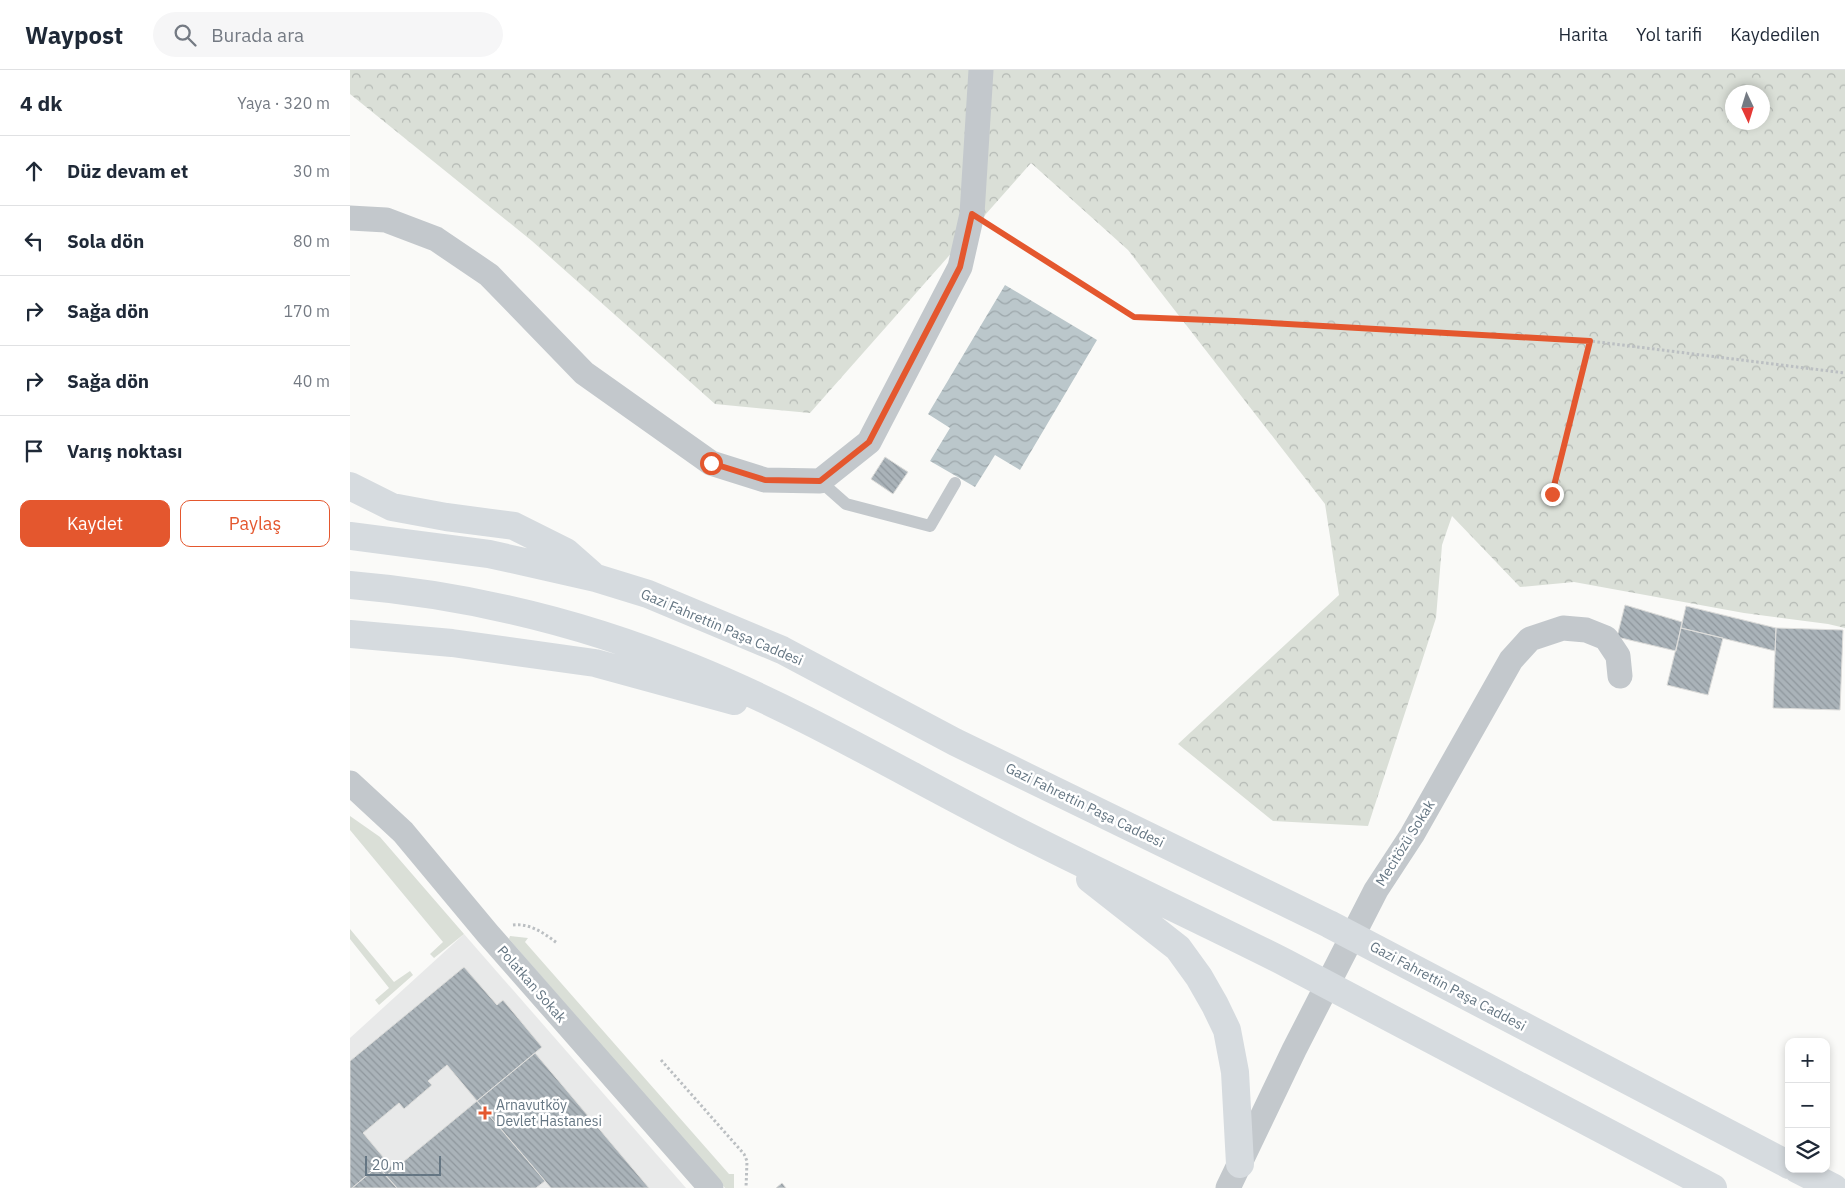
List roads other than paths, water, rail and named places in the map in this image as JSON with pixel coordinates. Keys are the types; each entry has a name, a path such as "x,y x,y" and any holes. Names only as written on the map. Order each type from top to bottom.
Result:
{"highway":[{"path":"350,486 392,507 446,517 514,526 566,552 596,578"},
{"name":"Gazi Fahrettin Paşa Caddesi","path":"350,536 489,554 596,578 648,594 782,650 955,742 1329,924 1785,1163"},
{"path":"350,586 426,594 484,603 575,626 634,645 694,668 792,713 1059,852 1288,964 1713,1188"},
{"path":"350,634 452,643 596,663 734,700 792,713"},
{"path":"1059,852 1178,948 1199,977 1227,1030 1234,1072 1240,1164"},
{"path":"1804,1173 1834,1188"}],"street":[{"path":"350,218 386,220 436,239 489,275 584,373 711,463 765,480 820,481 869,442 960,267 972,214 982,70"},
{"name":"Mecitözü Sokak","path":"1228,1188 1294,1050 1376,890 1412,834 1511,660 1530,639 1563,628 1586,630 1606,638 1618,656 1620,676"},
{"name":"Polatkan Sokak","path":"350,782 404,832 488,934 711,1188"}],"lane":[{"path":"820,481 846,504 930,526 955,483"}],"water":[{"path":"1005,285 1097,340 1020,470 995,455 975,487 930,461 950,428 928,414"}],"place":[{"name":"Arnavutköy Devlet Hastanesi","path":"485,1113"}]}
